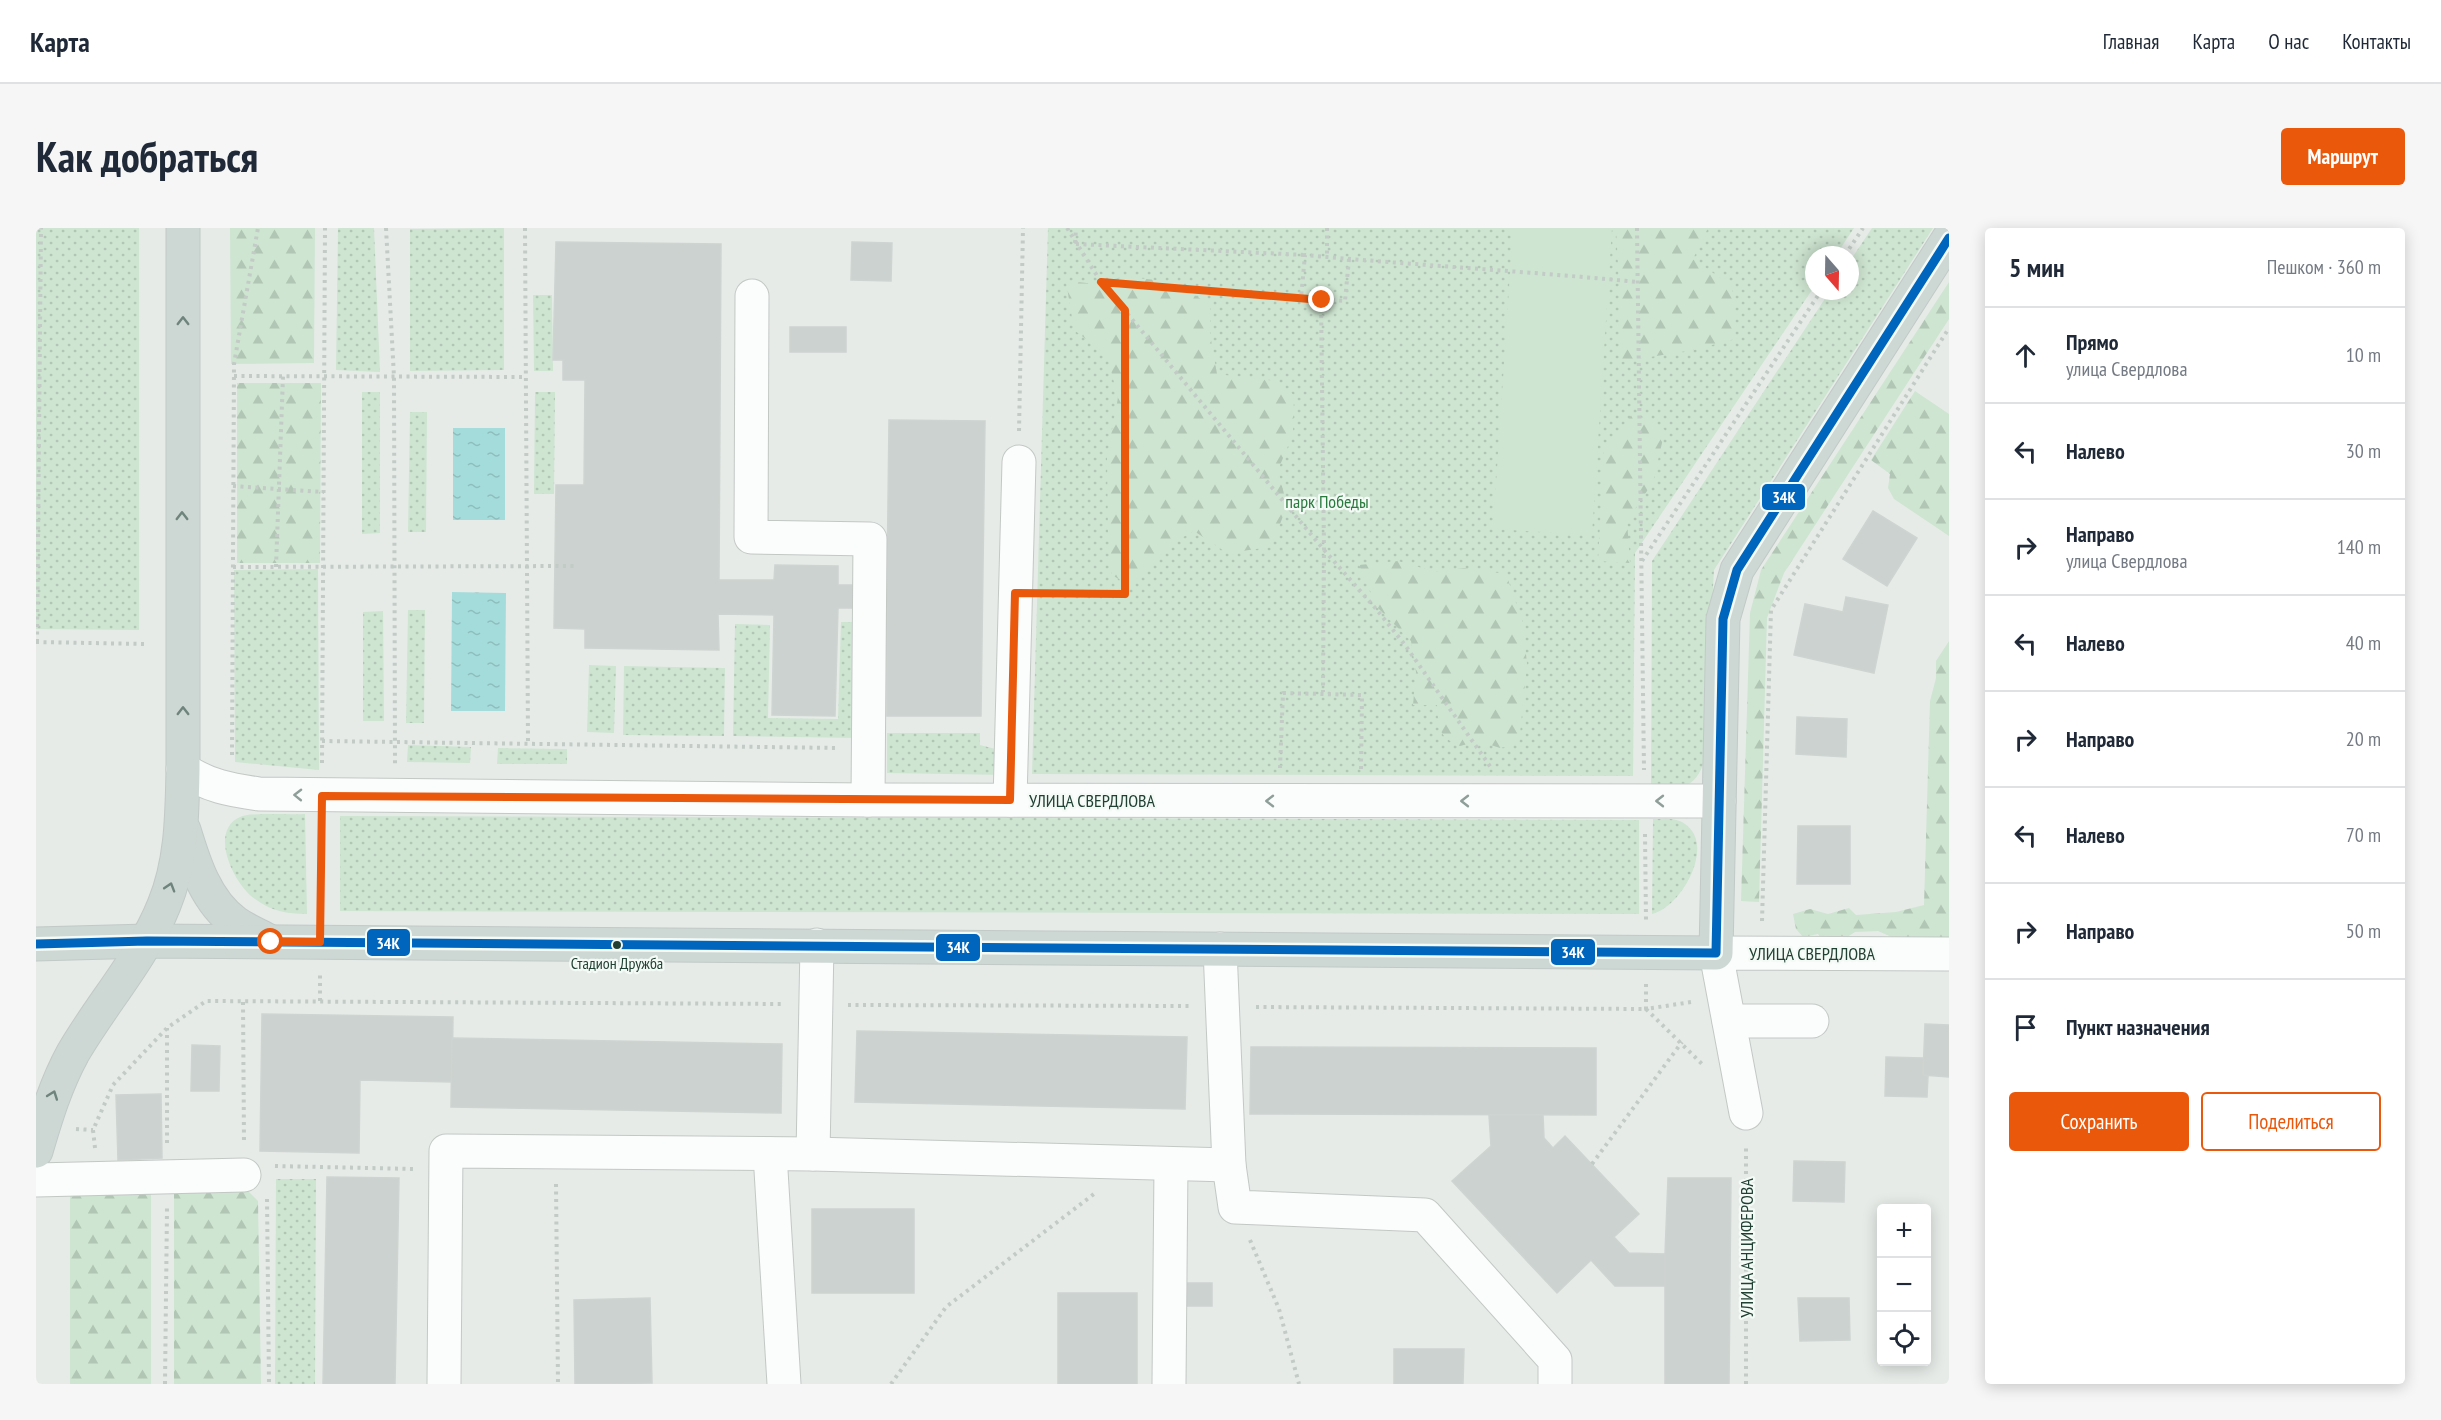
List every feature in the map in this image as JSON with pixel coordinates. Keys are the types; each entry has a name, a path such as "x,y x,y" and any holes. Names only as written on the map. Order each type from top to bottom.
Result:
{"main road":[{"path":"36,1151 54,1090 74,1052 147,941 165,904 175,869 182,825 183,769 183,228"},
{"path":"1716,953 1723,619 1737,570 1949,238"},
{"name":"УЛИЦА СВЕРДЛОВА","path":"182,825 196,868 212,898 235,923 271,942"},
{"name":"УЛИЦА СВЕРДЛОВА","path":"36,944 147,941 1716,953"}],"street":[{"path":"752,296 751,537 870,538 868,800"},
{"path":"1010,800 1018,462"},
{"name":"УЛИЦА СВЕРДЛОВА","path":"183,769 200,780 225,790 259,794 322,796 868,800 1719,801"},
{"path":"813,1154 817,945"},
{"path":"1220,949 1229,1165 1235,1207 1425,1215 1555,1360 1556,1384"},
{"name":"УЛИЦА СВЕРДЛОВА","path":"1716,953 1949,954"},
{"path":"1716,953 1746,1113"},
{"path":"1729,1021 1812,1021"},
{"path":"444,1384 446,1151 813,1154 1229,1165"},
{"path":"770,1154 784,1384"},
{"path":"1169,1384 1171,1165"},
{"path":"36,1180 244,1170"}],"path":[{"path":"41,228 37,642 145,644"},
{"path":"231,765 234,376 258,228"},
{"path":"320,1001 325,228"},
{"path":"386,228 394,377 395,765"},
{"path":"525,228 528,744"},
{"path":"1018,462 1023,228"},
{"path":"1067,228 1101,282 1405,645 1494,772"},
{"path":"1076,228 1076,244"},
{"path":"1327,228 1327,257"},
{"path":"1637,228 1646,1009"},
{"path":"1851,246 1863,228"},
{"path":"1076,244 1305,255 1638,282"},
{"path":"1301,298 1305,255"},
{"path":"1101,282 1345,302 1349,259"},
{"path":"1322,300 1323,692"},
{"path":"1641,562 1815,300"},
{"path":"1015,593 1125,594 1125,310"},
{"path":"1761,953 1771,610 1949,328"},
{"path":"234,376 526,377"},
{"path":"276,567 283,376"},
{"path":"233,486 324,492"},
{"path":"233,567 578,566"},
{"path":"1280,772 1282,693 1323,692 1362,695 1361,773"},
{"path":"322,741 868,748"},
{"path":"97,1178 93,1130 113,1085 167,1028 206,1001 1646,1009 1682,1042 1706,1069"},
{"path":"243,1002 244,1170 267,1199 269,1384"},
{"path":"1592,1164 1682,1042"},
{"name":"УЛИЦА АНЦИФЕРОВА","path":"1746,1113 1746,1384"},
{"path":"74,1129 93,1130"},
{"path":"556,1152 558,1384"},
{"path":"891,1384 946,1307 1134,1164"},
{"path":"244,1170 446,1170"},
{"path":"1235,1207 1279,1308 1299,1384"}],"green space":[{"path":"36,228 139,228 139,630 36,629"},
{"path":"230,228 315,228 314,363 231,364"},
{"path":"338,228 374,228 380,372 336,370"},
{"path":"504,228 504,370 410,371 410,229"},
{"name":"парк Победы","path":"1048,228 1854,228 1842,246 1805,246 1805,300 1635,553 1633,776 1032,774"},
{"path":"1513,228 1612,228 1592,535 1493,529"},
{"path":"1616,228 1708,228 1693,259 1732,286 1735,339 1693,350 1620,362 1621,322"},
{"path":"1872,228 1933,228 1714,570 1703,765 1694,780 1683,787 1651,789 1652,561 1824,300 1859,300 1859,248"},
{"path":"1128,277 1174,282 1210,305 1210,334 1217,374 1276,381 1294,395 1293,434 1278,470 1287,506 1271,547 1227,553 1194,531 1169,545 1132,587 1112,575 1108,532 1107,456 1118,398 1107,355 1074,330 1066,281 1087,283"},
{"path":"1949,282 1949,319 1784,573 1767,618 1759,902 1741,901 1750,613 1761,570"},
{"path":"533,295 552,295 553,371 534,371"},
{"path":"237,383 321,383 320,563 237,563"},
{"path":"1915,391 1949,414 1949,536 1894,499 1888,488 1890,474 1871,460"},
{"path":"362,392 380,392 380,533 362,534"},
{"path":"535,392 555,392 554,494 534,494"},
{"path":"410,412 427,412 426,532 408,532"},
{"path":"1633,413 1665,430 1653,482 1627,521 1630,563 1598,561 1604,450"},
{"path":"1398,561 1436,572 1464,568 1506,574 1522,620 1527,663 1519,744 1500,748 1479,741 1460,746 1443,735 1438,720 1437,705 1413,705 1416,672 1411,641 1377,607 1359,565"},
{"path":"318,569 319,770 235,762 234,570"},
{"path":"408,610 425,610 424,723 406,723"},
{"path":"383,611 384,721 363,721 363,612"},
{"path":"841,622 861,622 859,738 733,736 735,624 770,625 768,718 838,719"},
{"path":"1949,641 1949,947 1914,947 1878,931 1855,932 1841,941 1826,946 1818,934 1803,937 1796,929 1793,914 1810,909 1828,914 1849,908 1856,915 1896,912 1924,905 1930,701 1936,678 1936,661"},
{"path":"589,665 616,666 614,733 587,732"},
{"path":"624,666 725,668 724,736 623,735"},
{"path":"887,733 980,733 980,745 1007,752 1007,775 887,773"},
{"path":"408,745 471,747 470,763 407,762"},
{"path":"498,748 567,749 567,764 497,764"},
{"path":"305,814 307,914 279,911 255,899 239,882 228,858 225,845 226,834 231,824 245,815"},
{"path":"340,816 1639,820 1639,914 340,911"},
{"path":"1653,819 1678,820 1685,824 1694,834 1697,846 1696,860 1684,888 1663,909 1652,914"},
{"path":"276,1179 316,1179 315,1384 275,1384"},
{"path":"238,1181 258,1201 261,1384 174,1384 174,1182"},
{"path":"70,1189 151,1189 151,1384 70,1384"}],"water":[{"path":"453,428 505,428 505,520 453,520"},
{"path":"452,592 506,593 505,711 451,711"}],"building":[{"path":"556,242 721,244 719,580 774,580 775,565 838,566 838,585 887,585 889,420 985,421 981,716 887,716 887,608 838,608 835,716 772,715 774,615 718,614 719,650 585,648 585,629 554,628 556,485 584,485 585,380 563,380 563,360 553,360"},
{"path":"852,242 892,243 891,281 851,280"},
{"path":"790,327 846,327 846,352 790,352"},
{"path":"1873,511 1917,538 1887,586 1843,559"},
{"path":"1846,597 1888,605 1874,673 1794,655 1805,604 1843,612"},
{"path":"1797,717 1847,719 1846,757 1796,754"},
{"path":"1798,826 1850,826 1850,884 1797,884"},
{"path":"262,1014 453,1017 452,1082 360,1080 359,1153 260,1151"},
{"path":"1925,1024 1949,1025 1949,1077 1923,1075"},
{"path":"857,1031 1187,1037 1185,1109 855,1102"},
{"path":"452,1038 782,1044 781,1113 451,1107"},
{"path":"192,1045 220,1046 219,1091 191,1091"},
{"path":"1251,1047 1596,1048 1596,1115 1250,1114"},
{"path":"1886,1057 1923,1058 1923,1075 1928,1076 1927,1097 1885,1096"},
{"path":"161,1094 162,1158 118,1160 116,1095"},
{"path":"1489,1115 1543,1115 1544,1138 1553,1148 1565,1136 1639,1214 1614,1237 1629,1253 1665,1254 1665,1286 1615,1286 1591,1260 1557,1293 1452,1181 1491,1146"},
{"path":"1794,1161 1845,1162 1844,1202 1793,1201"},
{"path":"327,1177 399,1178 395,1384 323,1384"},
{"path":"1668,1178 1731,1178 1729,1384 1665,1384 1665,1254"},
{"path":"812,1209 914,1209 914,1293 812,1293"},
{"path":"1182,1283 1212,1283 1212,1306 1183,1306"},
{"path":"1058,1293 1137,1293 1137,1384 1058,1384"},
{"path":"650,1298 652,1383 575,1384 574,1300"},
{"path":"1798,1298 1849,1298 1850,1340 1800,1341"},
{"path":"1394,1349 1464,1349 1463,1384 1394,1384"}],"transit line":[{"name":"34К","path":"36,944 147,941 1716,953 1723,619 1737,570 1949,238"}],"place":[{"name":"Стадион Дружба","path":"617,945"}],"route":[{"path":"271,942 320,942 322,796 1010,800 1015,593 1125,594 1125,310 1101,282 1322,300"}]}
